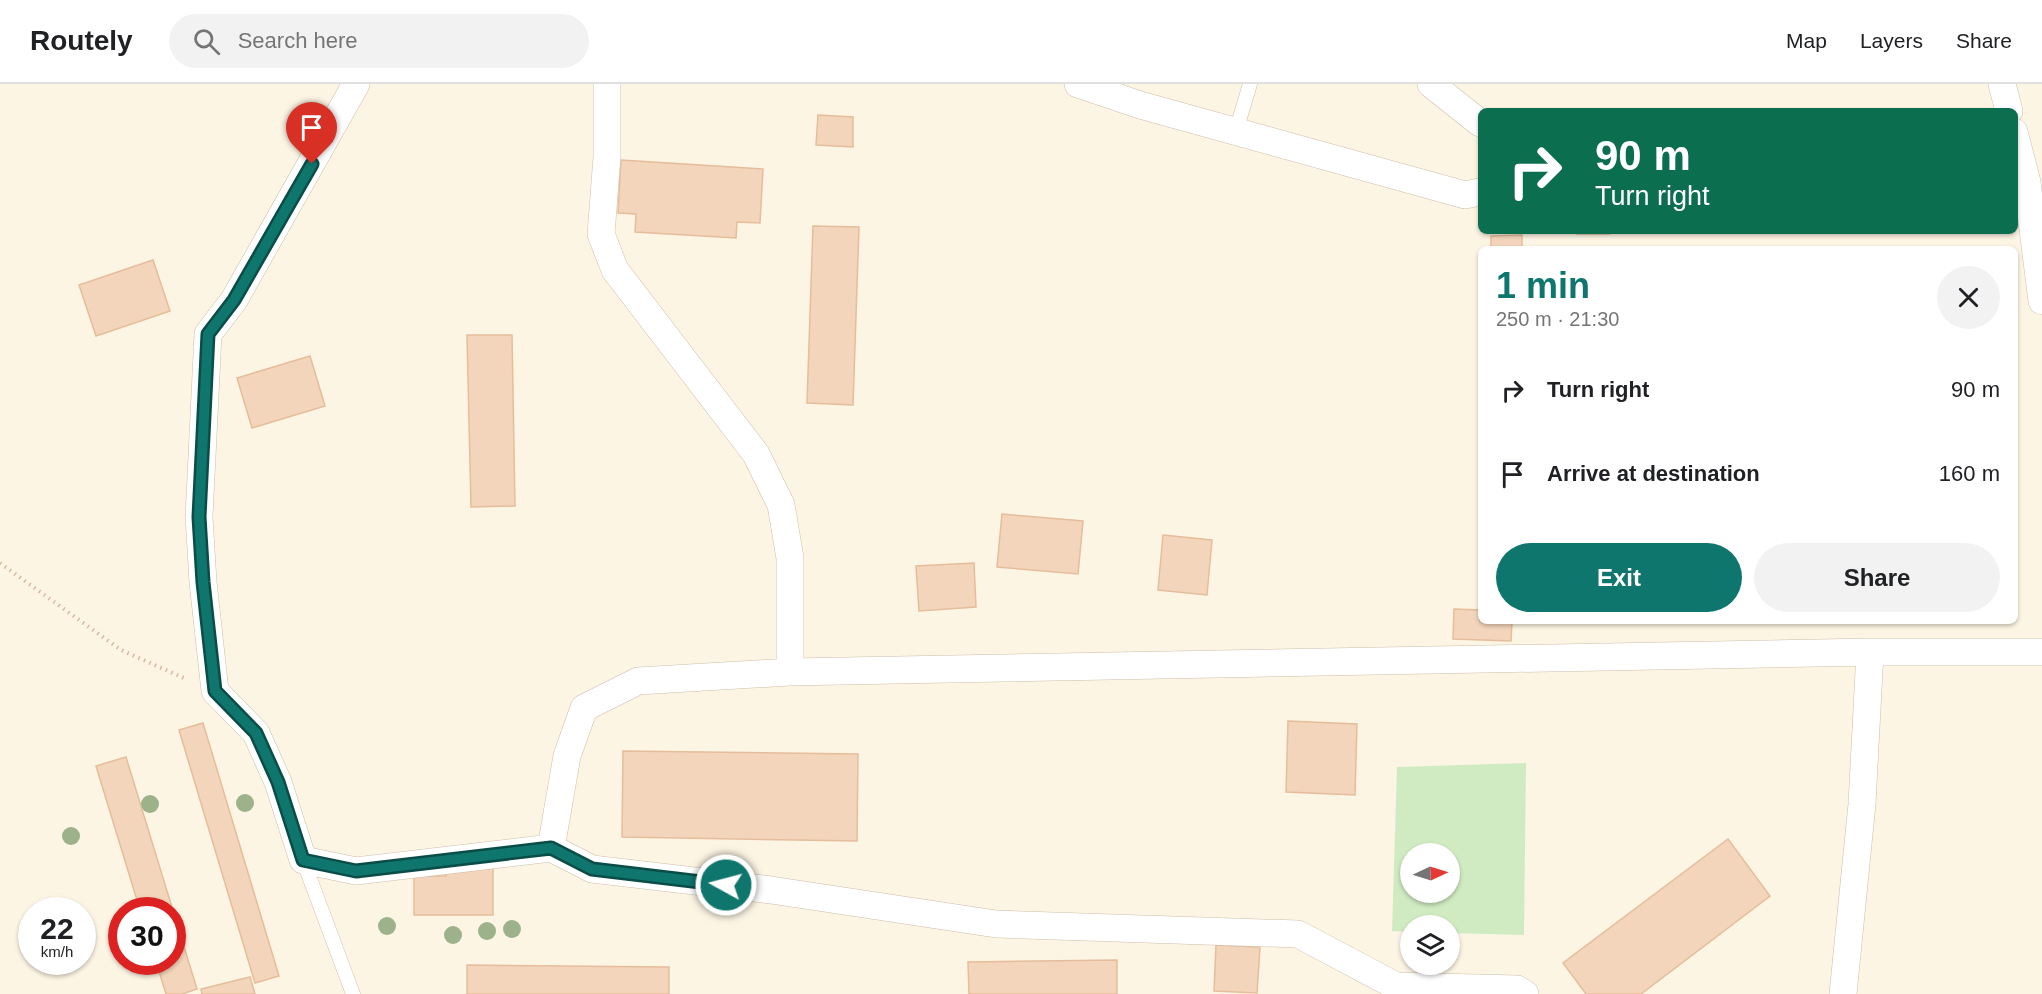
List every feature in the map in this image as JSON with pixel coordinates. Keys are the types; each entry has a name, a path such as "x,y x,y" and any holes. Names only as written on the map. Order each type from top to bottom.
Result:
{"street":[{"path":"356,84 234,300 208,334 199,517 203,582 215,691 256,733 278,782 303,860 356,871 551,848 592,869 771,890 996,924 1298,934 1396,990 1517,989 1524,994"},
{"path":"1078,84 1140,105 1464,195 1478,192"},
{"path":"1431,84 1478,121"},
{"path":"2002,84 2008,108"},
{"path":"604,86 607,157 602,234 615,270 756,454 781,505 790,558 790,672"},
{"path":"2018,147 2027,182 2042,301"},
{"path":"1843,994 1862,804 1870,652"},
{"path":"551,848 567,756 584,708 638,681 790,672 1870,652 2042,652"}],"lane":[{"path":"1236,131 1250,84"},
{"path":"303,860 353,994"}],"path":[{"path":"0,563 121,650 215,691"}],"green space":[{"path":"1526,763 1524,935 1460,933 1460,915 1400,915 1400,931 1392,931 1397,767"}],"building":[{"path":"818,115 853,117 853,147 816,145"},
{"path":"621,160 763,169 760,223 737,222 736,238 635,232 636,214 618,213"},
{"path":"813,226 859,227 853,405 807,403"},
{"path":"1522,235 1522,246 1491,246 1491,236"},
{"path":"153,260 170,311 96,336 79,285"},
{"path":"467,335 512,335 515,506 471,507"},
{"path":"310,356 325,406 252,428 237,378"},
{"path":"1002,514 1083,521 1078,574 997,567"},
{"path":"1163,535 1212,540 1207,595 1158,590"},
{"path":"974,563 976,607 919,611 916,566"},
{"path":"1454,609 1478,610 1478,624 1512,624 1511,641 1453,639"},
{"path":"1288,721 1357,724 1355,795 1286,792"},
{"path":"203,723 279,976 255,983 179,730"},
{"path":"623,751 858,754 857,841 622,837"},
{"path":"126,757 169,897 136,897 96,766"},
{"path":"1728,839 1770,896 1641,994 1586,994 1563,963"},
{"path":"446,867 493,867 493,915 414,915 414,876 446,876"},
{"path":"1216,945 1260,947 1257,993 1214,991"},
{"path":"186,953 197,989 182,994 166,994 160,975 186,975"},
{"path":"1117,960 1117,994 969,994 968,962"},
{"path":"467,965 669,967 669,994 467,994"},
{"path":"250,977 255,994 202,994 201,989"}],"route":[{"path":"312,164 234,300 208,334 204,453 199,517 203,582 215,691 256,733 278,782 303,860 356,871 551,848 592,869 726,885"}]}
